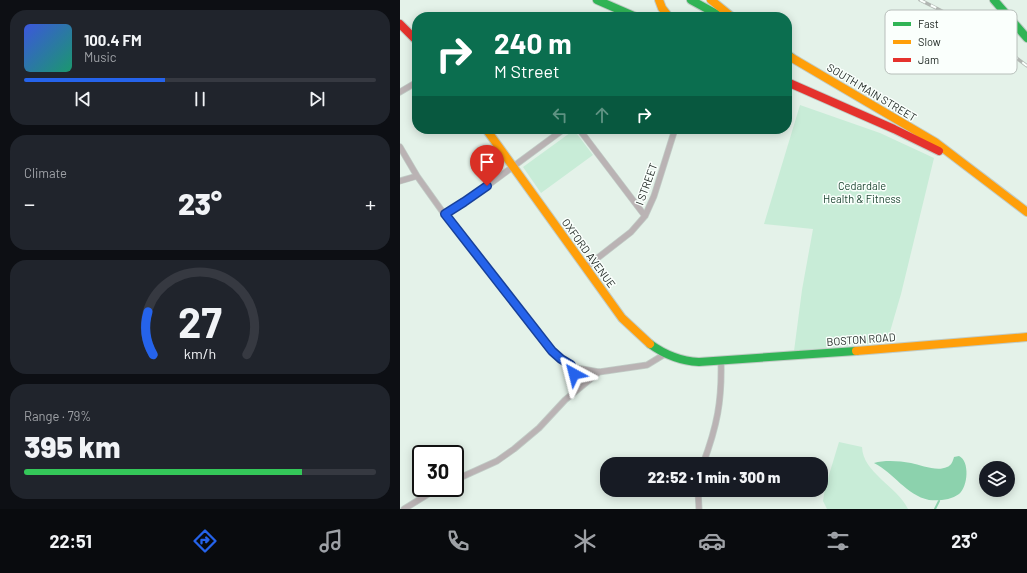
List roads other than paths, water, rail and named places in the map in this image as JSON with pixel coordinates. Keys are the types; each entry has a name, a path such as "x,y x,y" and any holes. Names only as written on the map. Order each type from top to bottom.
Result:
{"main road":[{"path":"597,0 625,12"},
{"path":"660,0 662,8 665,12"},
{"path":"691,0 713,12"},
{"path":"711,0 725,12"},
{"path":"994,0 1004,10"},
{"path":"400,24 412,36"},
{"path":"1017,27 1027,38"},
{"name":"SOUTH MAIN STREET","path":"792,58 924,136 1027,212"},
{"name":"SOUTH MAIN STREET","path":"792,84 894,129 939,151 944,150"},
{"name":"OXFORD AVENUE","path":"490,134 622,318 636,333 665,354 677,359 696,362"},
{"name":"BOSTON ROAD","path":"696,362 953,344 1027,337"}],"street":[{"path":"400,92 412,85"},
{"path":"445,214 557,134"},
{"path":"584,134 645,216"},
{"name":"I STREET","path":"586,267 631,232 645,216 654,196 673,134"},
{"path":"400,147 417,176 445,214 552,351 561,359 576,368 599,372 647,365 665,354"},
{"path":"400,181 417,176"},
{"path":"705,457 716,427 719,412 722,386 721,361"},
{"path":"571,365 578,389"},
{"path":"464,476 498,461 514,449 539,428 578,389 599,372"},
{"path":"404,509 423,497"},
{"path":"698,497 699,509"}],"waterway":[{"path":"935,509 939,501"}],"railway":[{"path":"920,0 940,10"},
{"path":"1017,58 1027,66"}],"park label":[{"name":"Cedardale Health & Fitness","path":"862,191"}]}
